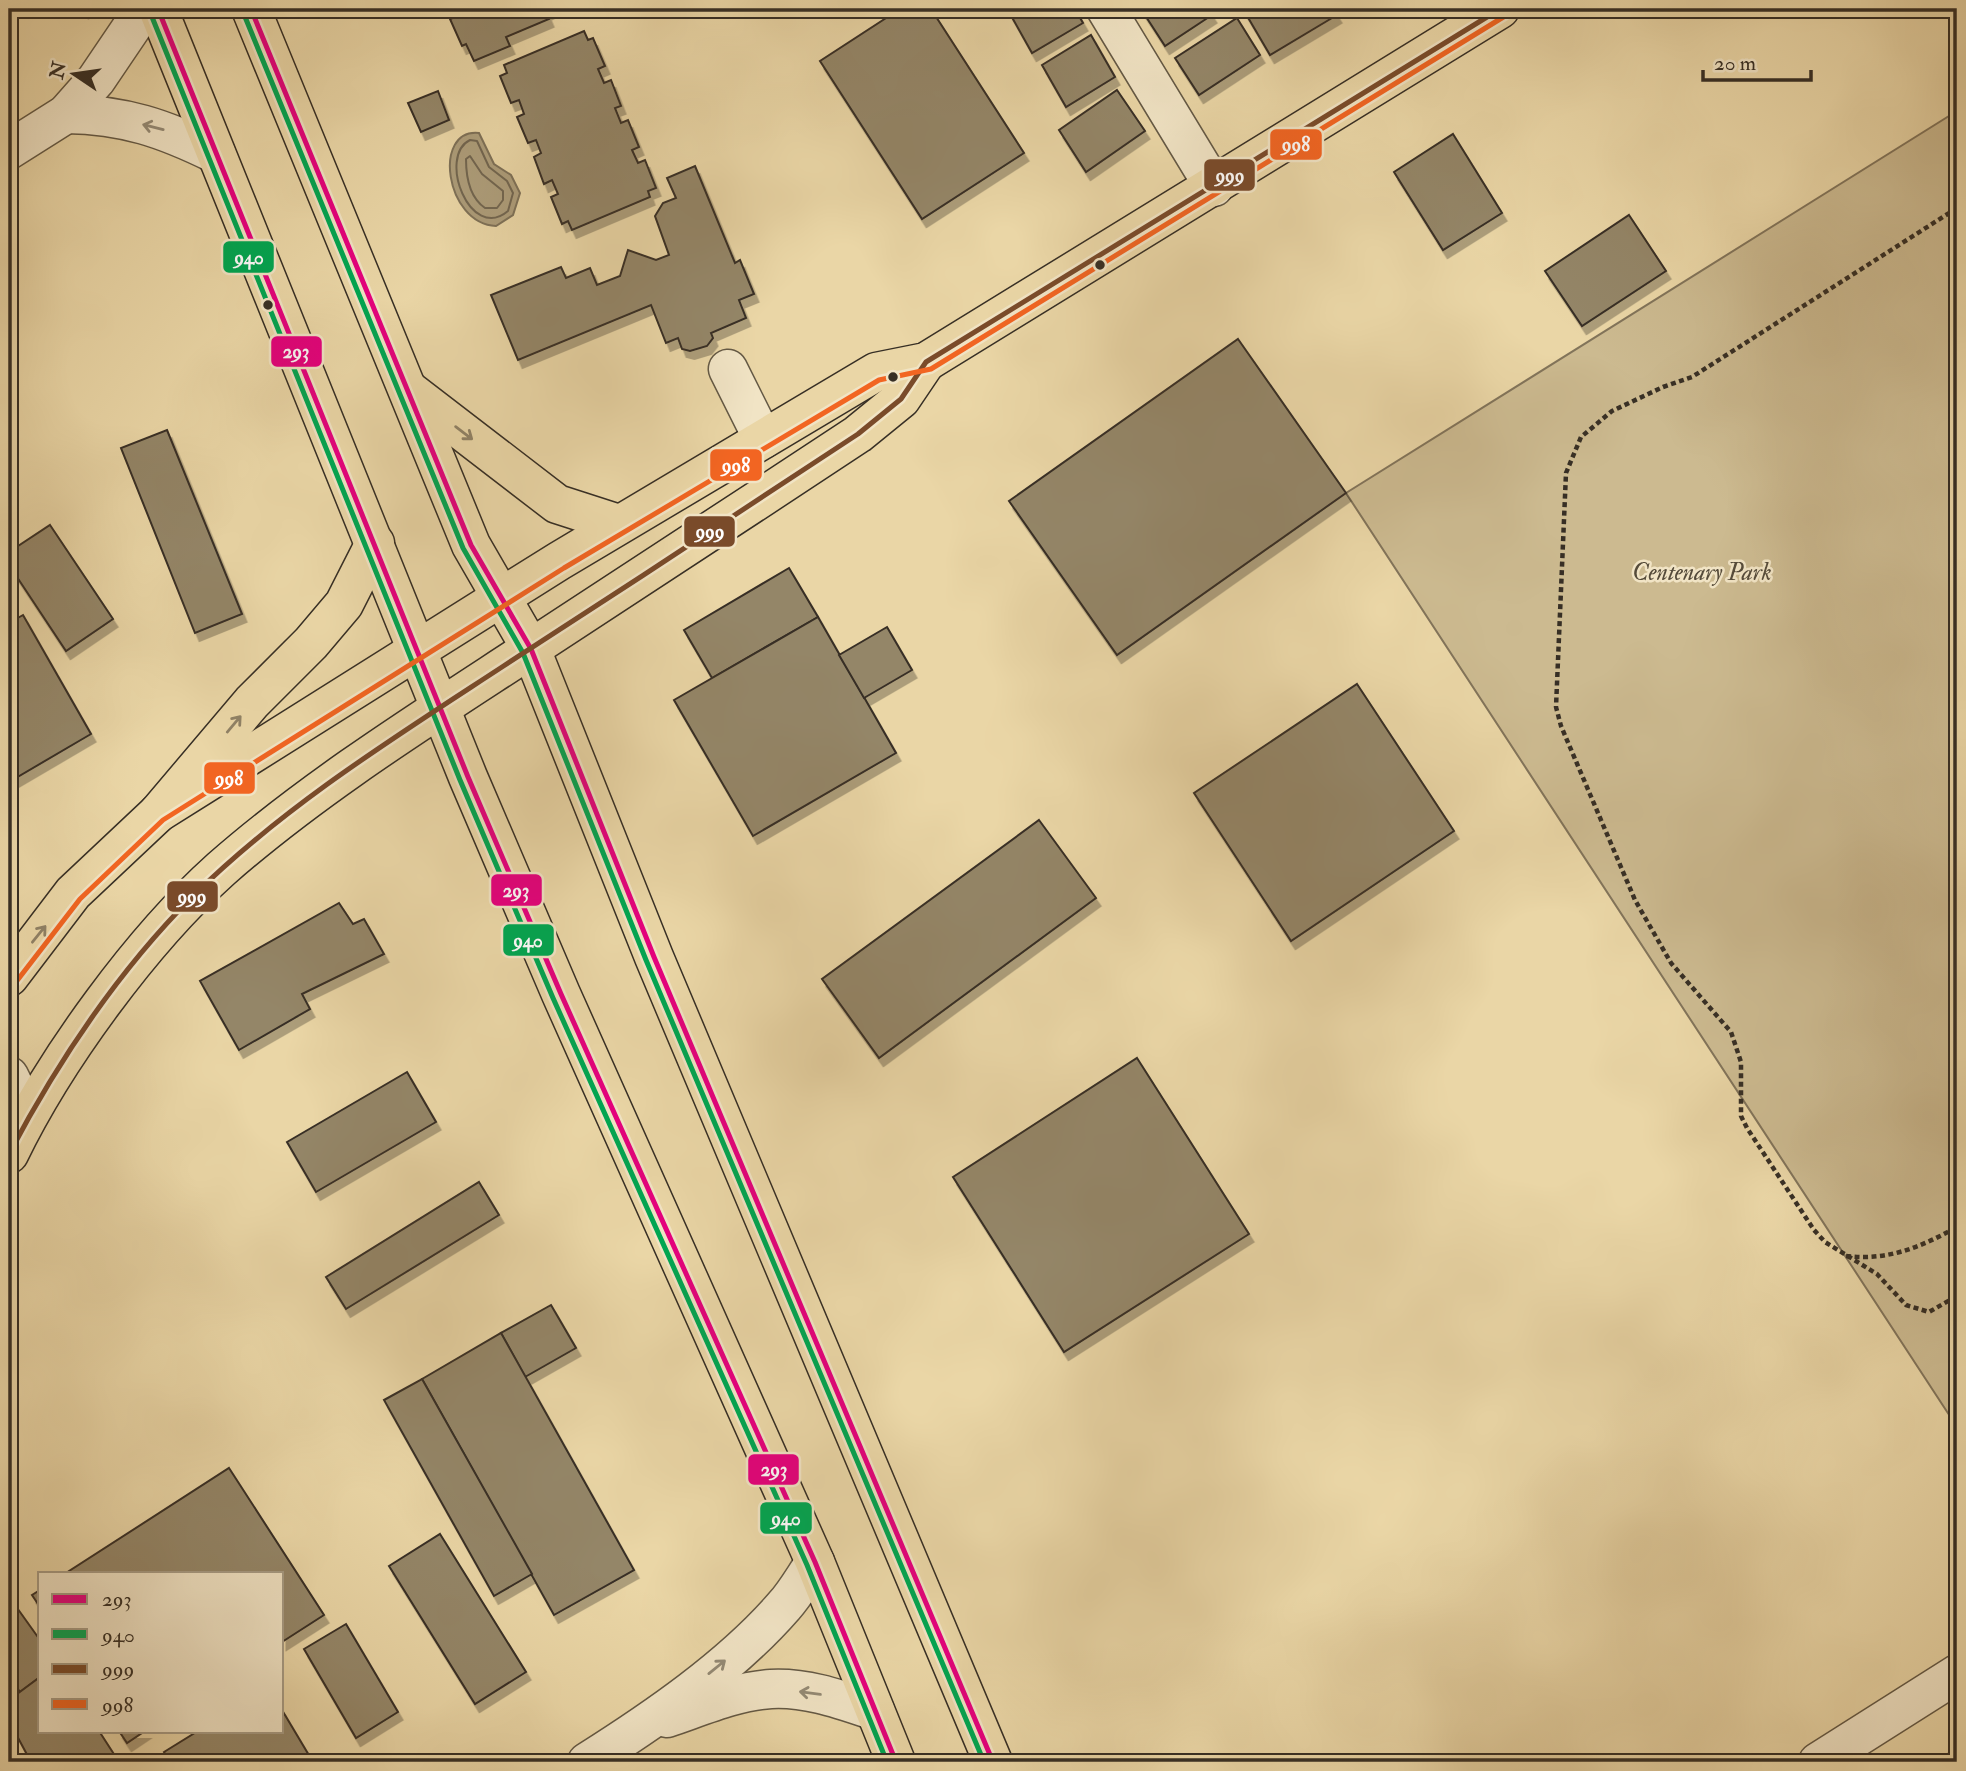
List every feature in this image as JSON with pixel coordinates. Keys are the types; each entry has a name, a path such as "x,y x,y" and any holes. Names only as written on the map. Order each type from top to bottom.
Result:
{"main road":[{"path":"158,9 419,650 440,708 561,994 815,1562 896,1762"},
{"path":"251,9 471,545 531,649 654,957 993,1762"},
{"path":"158,813 620,524 876,372 926,362 1500,9"},
{"path":"9,1154 18,1114 102,1004 180,910 221,869 278,823 440,708 859,434 901,399 926,362"},
{"path":"410,391 557,504 620,524"},
{"path":"9,977 73,892 158,813 252,702 311,643 344,604 375,543"}],"street":[{"path":"9,150 66,114 96,80 144,9"},
{"path":"1106,9 1214,187"},
{"path":"66,114 101,115 162,128 216,154"},
{"path":"728,369 763,439"},
{"path":"9,1076 18,1114"},
{"path":"587,1762 645,1725 749,1641 786,1605 815,1562"},
{"path":"1818,1762 1957,1674"},
{"path":"645,1725 723,1700 770,1689 812,1692 875,1712"}],"path":[{"path":"1957,208 1692,377 1663,387 1612,411 1581,437 1566,473 1556,707 1561,726 1634,900 1671,962 1731,1032 1741,1062 1742,1120 1814,1230 1845,1256 1877,1274 1900,1300 1917,1309 1929,1311 1957,1296"},
{"path":"1845,1256 1875,1258 1899,1254 1921,1247 1957,1227"}],"green space":[{"name":"Centenary Park","path":"1957,111 1957,1427 1346,493"}],"water":[{"path":"479,133 494,164 511,175 520,193 513,215 496,226 479,221 465,210 451,177 450,160 455,145 464,135"}],"building":[{"path":"455,9 552,9 546,12 549,19 506,37 510,46 474,61 466,44 462,46 450,19 458,16"},
{"path":"900,9 931,9 1024,153 922,219 820,61"},
{"path":"1014,9 1075,9 1083,23 1032,53 1009,12"},
{"path":"1141,9 1208,9 1212,15 1165,46"},
{"path":"1243,9 1333,9 1337,15 1270,55"},
{"path":"1237,18 1260,55 1199,95 1175,58"},
{"path":"584,31 588,40 593,38 605,66 598,69 604,83 611,80 621,106 615,108 621,123 628,120 639,147 632,150 638,163 645,160 656,188 648,191 650,197 572,230 568,221 562,224 551,197 558,194 552,180 544,184 534,157 541,153 536,140 528,143 517,117 524,114 519,100 511,103 500,76 507,73 504,65"},
{"path":"1091,35 1115,77 1066,107 1042,65"},
{"path":"1117,90 1145,131 1086,172 1059,130"},
{"path":"438,91 449,120 421,132 408,103"},
{"path":"1453,134 1502,213 1443,250 1394,172"},
{"path":"695,166 735,263 740,260 754,294 739,300 746,318 711,333 713,338 707,346 690,351 682,349 678,338 666,343 651,305 518,360 491,295 561,267 566,278 590,268 597,285 620,276 628,250 656,260 669,255 655,216 663,203 676,198 667,178"},
{"path":"1629,215 1666,271 1582,326 1545,271"},
{"path":"1238,339 1346,493 1117,655 1009,501"},
{"path":"167,430 242,614 195,633 121,448"},
{"path":"50,525 113,619 66,651 9,565 9,552"},
{"path":"789,568 818,617 712,678 684,630"},
{"path":"23,615 91,734 9,782 9,623"},
{"path":"818,617 896,753 753,836 674,700"},
{"path":"887,627 912,670 864,698 839,655"},
{"path":"1357,684 1454,831 1291,941 1194,793"},
{"path":"1039,820 1096,898 879,1058 822,979"},
{"path":"339,903 353,924 364,919 384,954 302,994 310,1009 239,1050 200,981"},
{"path":"1137,1058 1249,1234 1064,1352 953,1177"},
{"path":"407,1072 436,1122 316,1192 287,1142"},
{"path":"479,1182 499,1215 346,1309 326,1277"},
{"path":"551,1305 576,1348 525,1377 501,1333"},
{"path":"501,1333 634,1570 554,1615 422,1379"},
{"path":"422,1379 532,1574 494,1596 384,1400"},
{"path":"229,1468 324,1615 284,1641 284,1572 68,1572"},
{"path":"440,1534 526,1672 475,1704 389,1566"},
{"path":"38,1591 38,1604 32,1595"},
{"path":"15,1605 38,1637 38,1678 20,1692 9,1676 9,1610"},
{"path":"346,1624 398,1712 356,1738 304,1649"},
{"path":"38,1678 38,1732 100,1732 119,1762 31,1762 9,1721 9,1700"},
{"path":"284,1713 313,1762 170,1762 164,1752 196,1732 284,1732"},
{"path":"120,1732 144,1732 127,1743"},
{"path":"1957,1748 1957,1762 1935,1762"}],"transit line":[{"name":"293","path":"158,9 468,777 561,994 815,1562 896,1762"},
{"name":"293","path":"251,9 471,545 531,649 654,957 993,1762"},
{"name":"999","path":"9,1154 69,1051 140,955 193,896 228,863 303,802 421,720 858,434 901,399 926,362 1500,9"},
{"name":"940","path":"150,12 460,780 553,998 807,1565 887,1762"},
{"name":"940","path":"243,12 463,548 523,653 646,960 984,1762"},
{"name":"998","path":"16,982 80,899 163,820 564,568 879,380 931,369 1505,16"}]}
